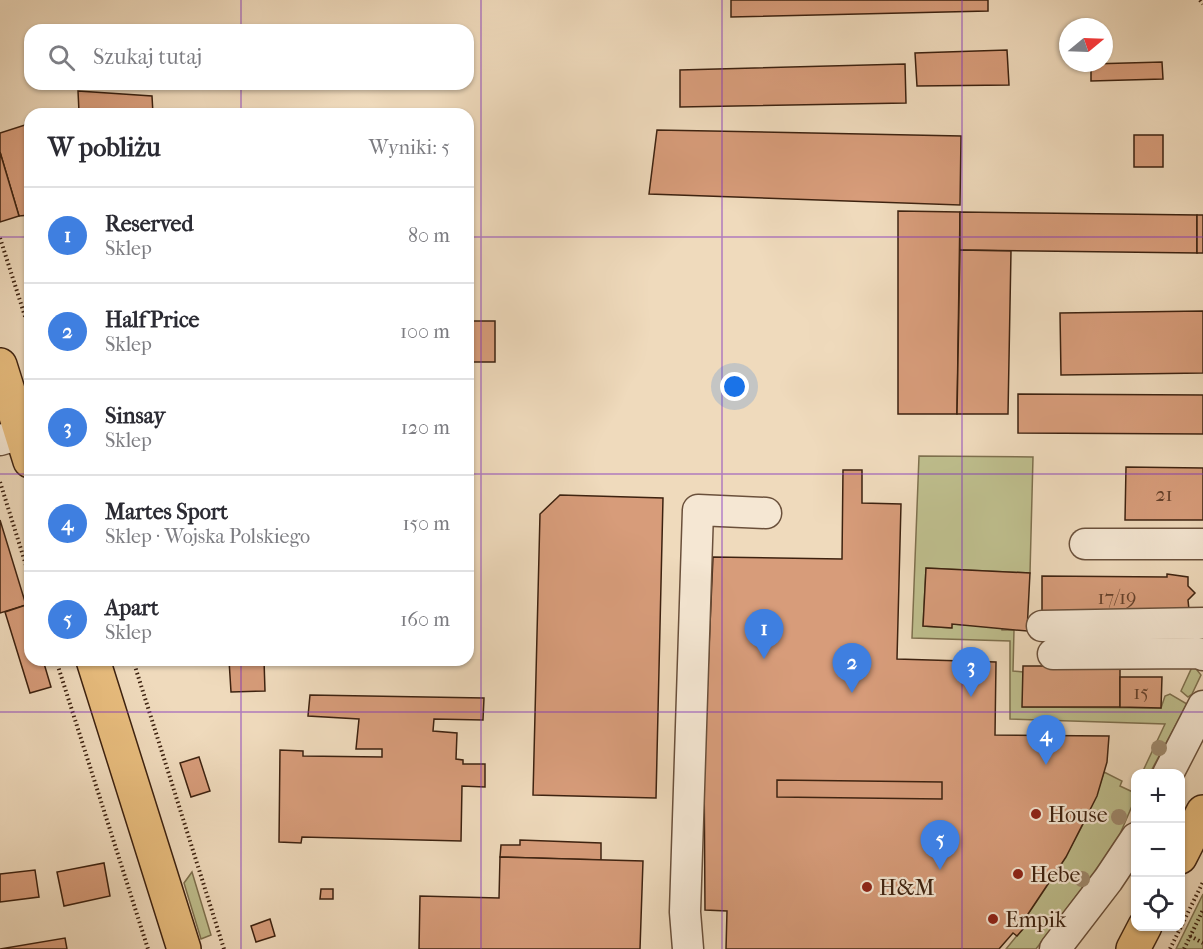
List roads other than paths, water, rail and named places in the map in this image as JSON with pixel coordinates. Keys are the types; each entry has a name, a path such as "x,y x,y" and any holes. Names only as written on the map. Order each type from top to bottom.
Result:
{"main road":[{"path":"0,365 11,443"},
{"path":"95,666 184,949"},
{"path":"1185,847 1203,813"},
{"path":"1133,949 1143,931"}],"lane":[{"path":"688,949 685,912 698,510 766,513"},
{"path":"1085,544 1203,544"},
{"path":"1042,626 1203,623"},
{"path":"1053,654 1203,655"},
{"path":"1171,769 1203,706"},
{"path":"1055,949 1108,880 1131,846"}],"place":[{"name":"Reserved","path":"764,659"},
{"name":"HalfPrice","path":"852,693"},
{"name":"Sinsay","path":"971,697"},
{"name":"Martes Sport","path":"1046,765"},
{"name":"House","path":"1036,814"},
{"name":"Apart","path":"940,870"},
{"name":"Hebe","path":"1018,874"},
{"name":"H&M","path":"867,887"},
{"name":"Empik","path":"993,919"}]}
